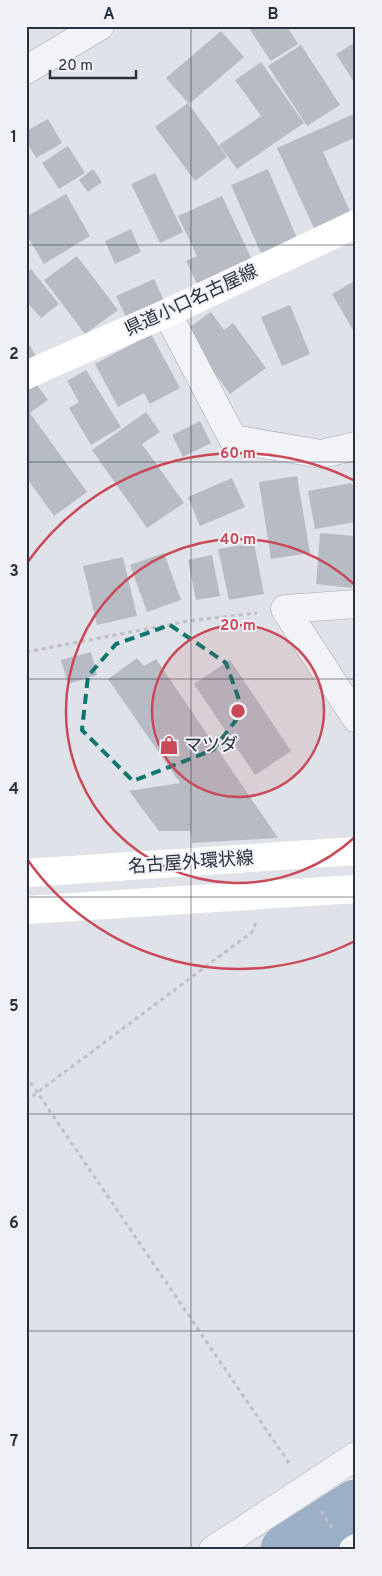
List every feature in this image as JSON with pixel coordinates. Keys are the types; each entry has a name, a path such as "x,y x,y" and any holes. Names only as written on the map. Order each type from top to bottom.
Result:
{"main road":[{"name":"県道小口名古屋線","path":"26,375 167,313 356,224"},
{"name":"名古屋外環状線","path":"26,873 356,851"},
{"path":"28,908 356,890"}],"street":[{"path":"26,70 100,26"},
{"path":"167,313 233,439 321,454 356,446"},
{"path":"356,604 285,609 356,718"},
{"path":"213,1550 356,1456"}],"path":[{"path":"26,652 188,621 285,609"},
{"path":"26,1101 252,932 267,895"},
{"path":"26,1076 306,1490 348,1544"}],"highlighted area":[{"path":"170,625 226,663 243,711 213,750 133,781 82,730 88,676 116,644"}],"building":[{"path":"256,26 287,26 298,44 271,61 250,30"},
{"path":"221,31 244,57 189,104 166,78"},
{"path":"356,42 356,85 336,54"},
{"path":"301,45 340,105 307,126 268,66"},
{"path":"261,62 304,123 237,169 219,145 261,116 235,80"},
{"path":"188,103 227,157 195,181 155,127"},
{"path":"356,113 356,137 323,152 350,211 314,228 277,148"},
{"path":"48,119 62,143 36,158 26,141 26,131"},
{"path":"68,146 85,173 59,189 42,163"},
{"path":"93,169 102,182 88,192 79,180"},
{"path":"268,169 299,243 263,258 231,185"},
{"path":"155,173 183,232 160,243 131,184"},
{"path":"66,194 90,236 44,264 26,234 26,217"},
{"path":"222,196 253,262 199,288 186,261 197,256 178,216"},
{"path":"131,229 141,252 115,264 105,241"},
{"path":"77,256 118,310 85,334 44,280"},
{"path":"31,269 59,304 41,318 26,301 26,273"},
{"path":"154,279 165,303 128,321 116,296"},
{"path":"356,280 356,335 332,294"},
{"path":"290,305 310,354 282,366 261,317"},
{"path":"211,312 224,330 233,323 266,368 230,394 184,331"},
{"path":"151,334 180,388 150,404 144,393 118,407 95,364"},
{"path":"26,339 37,358 26,364"},
{"path":"86,370 121,427 91,445 69,408 79,402 67,381"},
{"path":"37,385 48,400 30,413 87,492 54,516 26,477 26,392"},
{"path":"146,412 160,432 142,444 184,503 147,528 92,450"},
{"path":"200,421 211,443 183,457 172,435"},
{"path":"297,476 310,553 271,559 259,482"},
{"path":"232,478 245,507 200,526 188,497"},
{"path":"352,483 356,503 356,522 315,529 308,491"},
{"path":"320,533 356,536 352,588 316,584"},
{"path":"254,543 264,594 229,600 218,549"},
{"path":"164,553 181,600 147,612 130,565"},
{"path":"212,555 220,596 196,600 188,560"},
{"path":"123,557 137,616 97,625 83,566"},
{"path":"91,652 97,675 68,684 61,660"},
{"path":"137,658 144,666 156,659 278,838 192,843 191,831 159,831 129,791 180,783 108,679"},
{"path":"230,660 291,751 255,775 194,684"}],"waterway":[{"path":"286,1550 356,1505"}],"place":[{"name":"マツダ","path":"169,745"}]}
